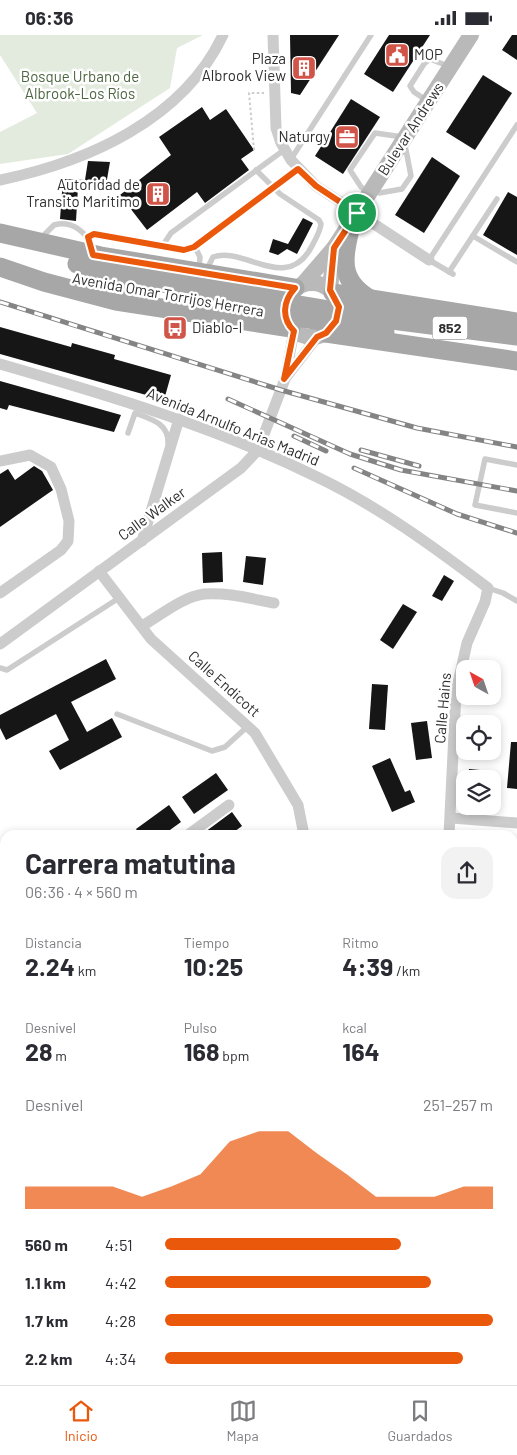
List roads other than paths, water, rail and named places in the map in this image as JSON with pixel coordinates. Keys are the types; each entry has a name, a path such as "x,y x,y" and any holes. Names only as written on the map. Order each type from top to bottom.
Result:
{"main road":[{"path":"354,217 344,259 345,271 355,288 382,319"},
{"path":"0,233 37,243 90,246 202,273 293,330"},
{"name":"Avenida Omar Torrijos Herrera","path":"0,238 54,258 248,302"},
{"name":"Avenida Omar Torrijos Herrera","path":"0,255 46,272 92,282 517,336"},
{"path":"0,267 44,282 116,301 248,302 299,286"},
{"path":"332,291 382,319 517,361"},
{"path":"321,335 382,319 517,322"},
{"name":"Avenida Omar Torrijos Herrera","path":"382,319 517,353"}],"street":[{"path":"0,181 33,173 82,157 143,123 186,92 207,64 223,35"},
{"path":"273,35 276,128 284,150 294,165 354,217 429,260"},
{"name":"Bulevar Andrews","path":"299,286 334,248 471,35"},
{"name":"Bulevar Andrews","path":"332,291 334,248"},
{"path":"319,284 332,291 339,307 334,325 321,335 306,337 293,330 284,312 285,303 299,286 319,284"},
{"name":"Calle Walker","path":"0,644 241,468 258,450 284,379 293,330"},
{"name":"Calle Walker","path":"284,379 321,335"},
{"name":"Avenida Arnulfo Arias Madrid","path":"0,364 128,401 179,419 258,450 319,477 435,547 488,587"},
{"path":"142,541 179,419"},
{"path":"0,461 30,455 51,467 61,489 69,521 68,541 61,550 0,593"},
{"name":"Calle Endicott","path":"99,571 151,639 255,733 298,805 303,830"},
{"name":"Calle Hains","path":"450,830 456,692 467,643 485,602 488,587"},
{"path":"142,626 180,603 204,595 225,595 274,603"},
{"path":"195,830 229,805"},
{"path":"451,818 517,823"}],"lane":[{"path":"90,246 94,234 184,250 194,247 273,187 294,165 371,35"},
{"path":"428,101 414,92 411,83 424,64 430,59 450,67"},
{"path":"497,199 451,273 429,260 517,125"},
{"path":"375,133 402,141 406,150 411,176 402,189 379,193 361,187 350,169 375,133"},
{"path":"164,245 171,233 284,150"},
{"path":"202,273 212,257 221,255 255,264 278,267 292,265 306,256 321,224 319,219 285,198 256,170"},
{"path":"473,236 517,262"},
{"path":"194,247 200,257 202,273"},
{"path":"128,433 135,413 157,422 165,428 168,437 168,451"},
{"path":"517,465 485,459 475,505 517,513"},
{"path":"488,587 517,601"},
{"path":"0,668 7,670 119,597"},
{"path":"117,714 212,751 225,747 248,726"}],"railway":[{"path":"0,302 281,390 417,428 517,447"},
{"path":"228,399 350,454 401,470 517,491"},
{"path":"294,436 326,451"},
{"path":"361,450 419,466"},
{"path":"354,468 457,514 517,533"}],"place":[{"name":"MOP","path":"397,55"},
{"name":"Plaza Albrook View","path":"304,68"},
{"name":"Naturgy","path":"347,137"},
{"name":"Autoridad de Transito Maritimo","path":"158,194"},
{"name":"Diablo-I","path":"175,328"}],"park label":[{"name":"Bosque Urbano de Albrook-Los Ríos","path":"80,86"}]}
